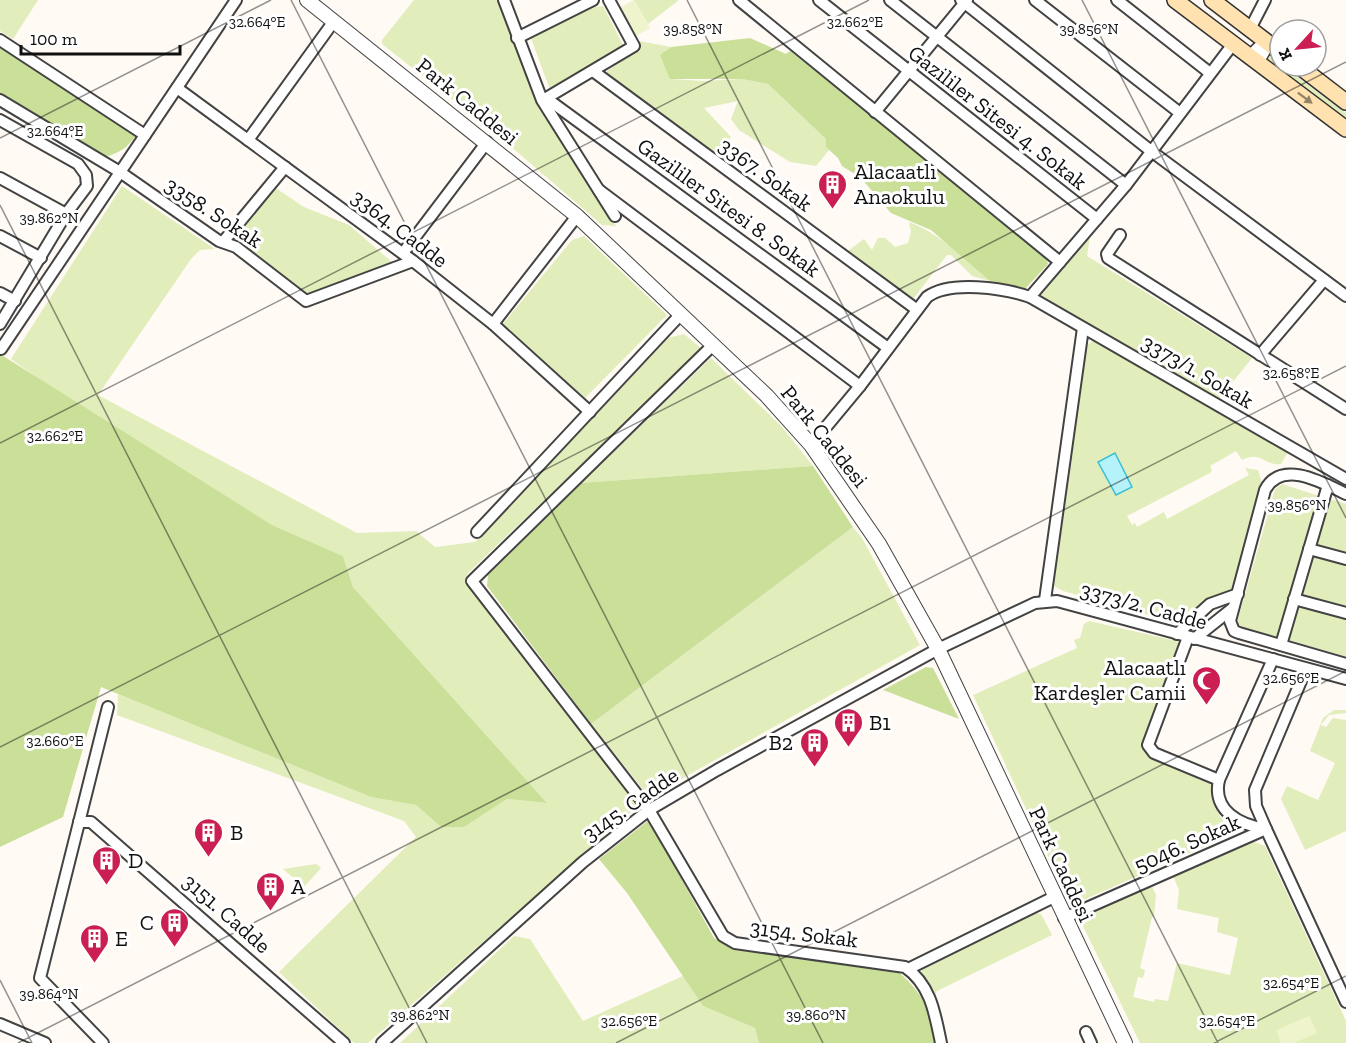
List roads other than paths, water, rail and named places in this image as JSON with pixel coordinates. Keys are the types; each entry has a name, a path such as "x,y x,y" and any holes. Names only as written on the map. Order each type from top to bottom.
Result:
{"main road":[{"path":"1175,0 1346,129"},
{"path":"1212,0 1250,29 1268,47"},
{"path":"1233,44 1236,19"},
{"path":"1315,78 1346,102"}],"street":[{"path":"2,349 236,0"},
{"name":"Park Caddesi","path":"307,0 577,216 767,396 811,444 879,544 938,649 1125,1043"},
{"path":"504,0 517,38 544,99 615,216"},
{"path":"517,38 593,0"},
{"path":"544,99 634,46 609,0"},
{"path":"739,0 1060,262"},
{"name":"Gazililer Sitesi 4. Sokak","path":"819,0 1097,219"},
{"path":"890,0 1126,185"},
{"path":"1035,0 1180,113"},
{"path":"1117,0 1210,73"},
{"path":"1250,29 1265,0"},
{"path":"875,112 937,38 964,1 1151,151 1346,296"},
{"path":"248,140 334,21"},
{"path":"0,40 145,135"},
{"path":"1030,297 1126,185 1233,44"},
{"name":"3367. Sokak","path":"593,71 916,309"},
{"name":"3364. Cadde","path":"177,88 403,253 493,324 590,412"},
{"name":"Gazililer Sitesi 8. Sokak","path":"544,99 888,348"},
{"name":"3358. Sokak","path":"0,100 120,172 222,242 236,247 306,301 413,261"},
{"path":"0,120 78,164 84,170 87,186 66,214 0,324"},
{"path":"403,253 487,142"},
{"path":"222,242 285,167"},
{"path":"0,178 66,214"},
{"path":"599,190 860,386"},
{"path":"493,324 577,216"},
{"path":"0,236 40,258"},
{"path":"1120,236 1107,254 1108,258 1346,409"},
{"path":"1260,355 1324,280"},
{"name":"3373/1. Sokak","path":"811,444 860,386 927,297 942,289 1004,290 1030,297 1346,479"},
{"path":"0,293 15,301"},
{"path":"477,532 681,314"},
{"path":"1045,600 1083,328"},
{"name":"3154. Sokak","path":"713,345 472,581 649,810 715,927 729,940 735,943 898,964 908,969"},
{"path":"1346,494 1328,485 1292,474 1280,474 1270,480 1265,490 1230,621 1234,631 1346,664"},
{"path":"1281,645 1328,485"},
{"path":"1309,549 1346,559"},
{"path":"1177,634 1210,604 1238,594"},
{"path":"1294,599 1346,614"},
{"name":"3373/2. Cadde","path":"938,649 1045,600 1056,601 1346,679"},
{"path":"1219,780 1154,753 1148,745 1191,638 1234,608"},
{"name":"3145. Cadde","path":"382,1043 583,862 649,810 717,770 938,649"},
{"path":"1273,659 1219,780 1218,794 1220,803 1237,821 1266,830 1346,1002"},
{"name":"5046. Sokak","path":"1064,918 1266,830 1256,806 1256,790 1306,669"},
{"path":"102,1043 40,978 108,706"},
{"name":"3151. Cadde","path":"79,822 91,822 344,1043"},
{"path":"941,1043 930,996 908,969 1054,897"},
{"path":"0,1024 45,1043"},
{"path":"1086,1032 1091,1043"}],"water":[{"path":"1115,453 1132,487 1116,495 1098,462"}],"place":[{"name":"Alacaatlı Anaokulu","path":"833,210"},
{"name":"Alacaatlı Kardeşler Camii","path":"1207,706"},
{"name":"B1","path":"848,748"},
{"name":"B2","path":"814,768"},
{"name":"B","path":"209,858"},
{"name":"D","path":"107,886"},
{"name":"A","path":"270,912"},
{"name":"C","path":"175,948"},
{"name":"E","path":"94,964"}]}
